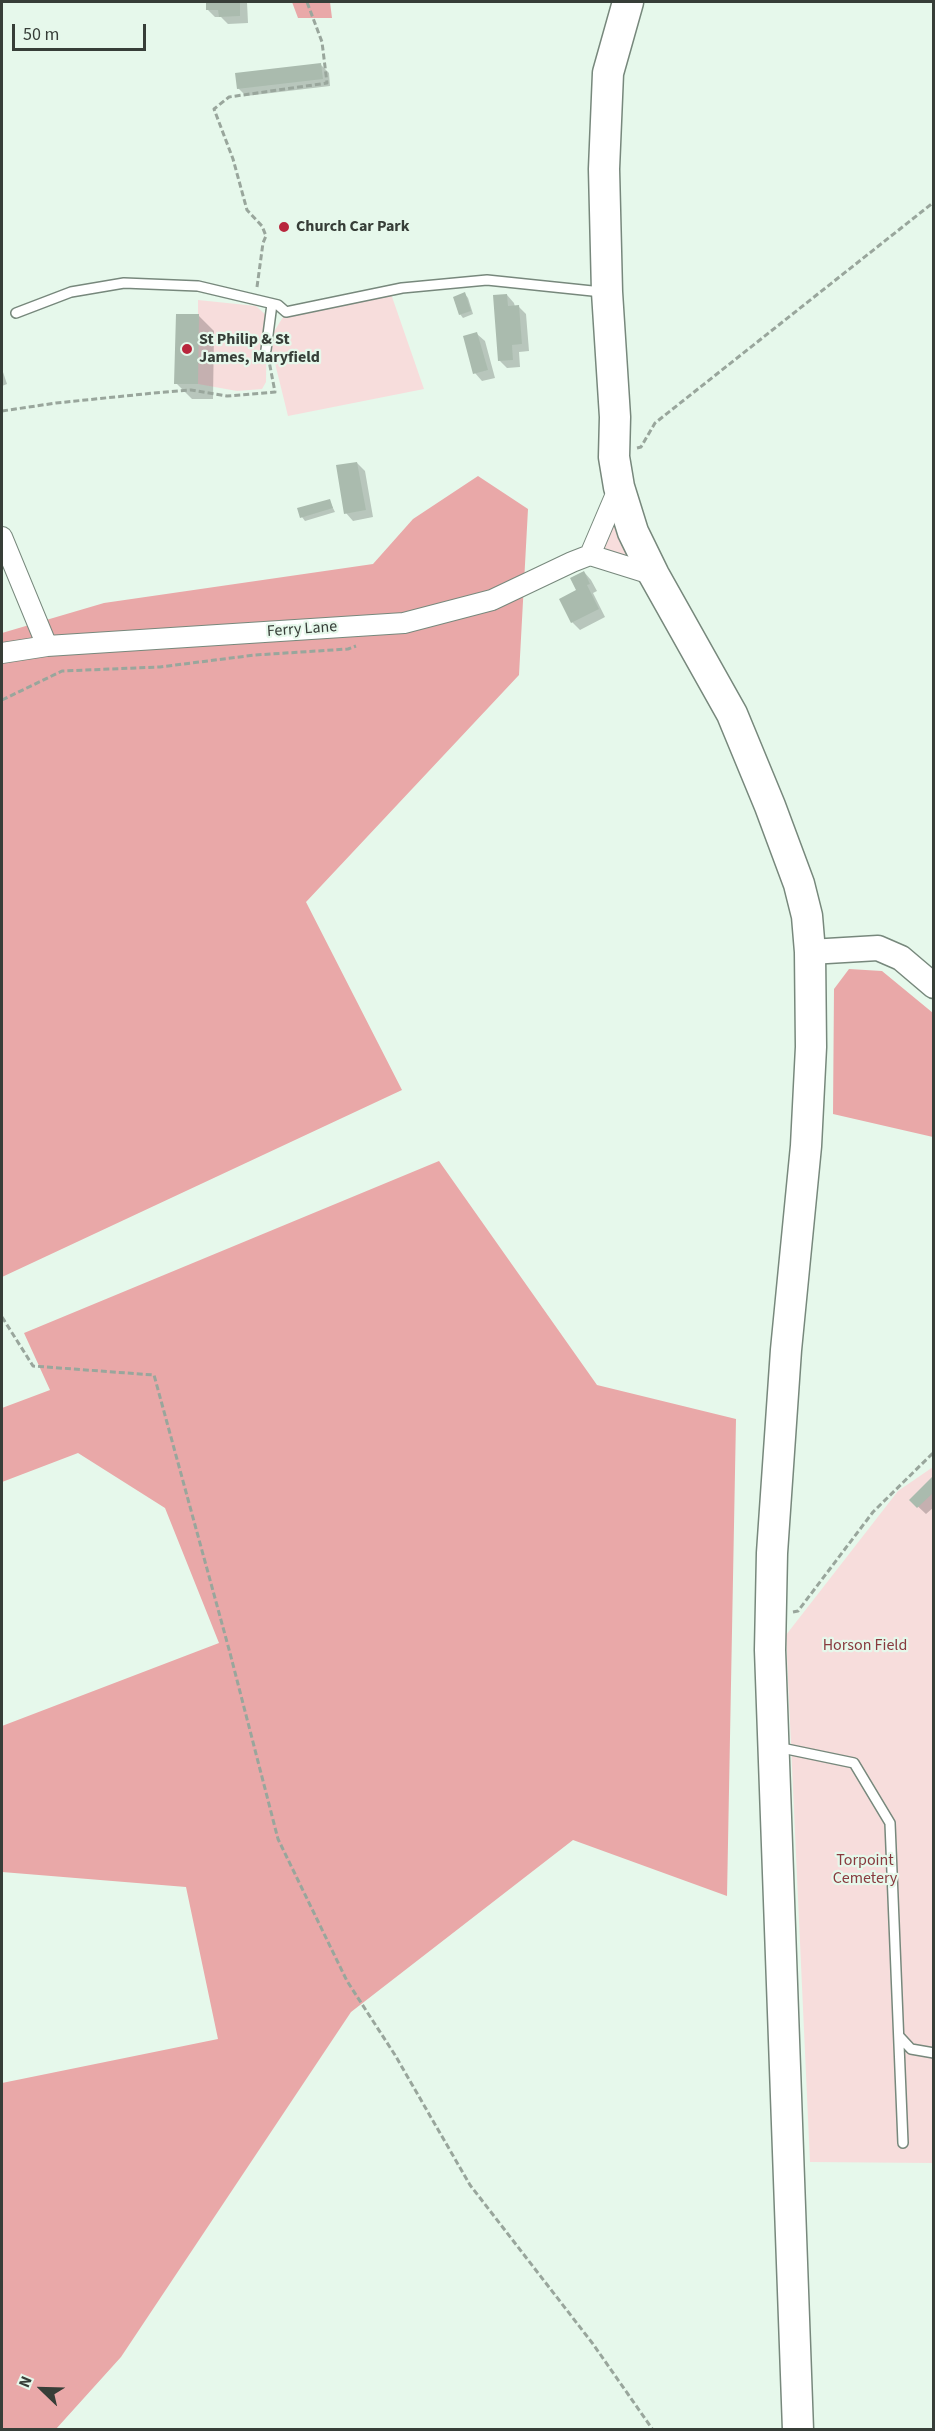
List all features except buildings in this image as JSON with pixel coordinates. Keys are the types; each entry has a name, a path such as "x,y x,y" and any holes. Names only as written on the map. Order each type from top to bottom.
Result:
{"main road":[{"path":"628,2 608,73 604,169 607,292 615,417 614,457 619,487 633,532 654,575 732,714 766,796 798,884 807,916 810,952 811,1047 806,1146 786,1350 772,1553 771,1619 773,1746 798,2430"}],"street":[{"path":"619,487 590,555 654,575"},
{"path":"2,537 47,646"},
{"name":"Ferry Lane","path":"2,653 47,646 404,623 492,600 572,561 590,555"},
{"path":"810,952 878,948 901,958 933,986"}],"lane":[{"path":"16,313 71,292 124,283 198,286 278,304 286,312 402,288 487,280 607,292"},
{"path":"266,350 272,304"},
{"path":"773,1746 854,1763 890,1823 903,2143"},
{"path":"899,2036 911,2049 933,2053"}],"path":[{"path":"255,298 266,236 262,226 247,210 233,159 214,109 229,97 327,83 322,42 307,2"},
{"path":"614,457 641,447 655,423 933,202"},
{"path":"2,411 56,403 191,390 227,396 275,392 266,350"},
{"path":"2,700 62,670 160,667 255,655 348,649 357,645"},
{"path":"2,1317 33,1365 154,1375 278,1839 347,1981 395,2055 470,2185 593,2344 653,2430"},
{"path":"771,1619 798,1611 873,1512 933,1452"}],"green space":[{"path":"390,291 424,389 288,416 272,351 272,335 283,317"},
{"path":"198,300 256,306 267,316 266,382 262,389 237,391 198,384"},
{"path":"615,516 633,563 599,548"},
{"name":"Torpoint Cemetery","path":"933,1467 933,2163 810,2162 786,1635 898,1491"}],"shaded area":[{"path":"292,2 330,2 332,18 298,18"},
{"path":"478,476 528,509 519,675 306,902 402,1090 2,1277 2,633 104,603 373,564 413,519"},
{"path":"849,969 882,971 933,1013 933,1137 833,1114 834,989"},
{"path":"439,1161 597,1385 736,1419 727,1896 573,1840 351,2012 121,2357 56,2429 2,2429 2,2083 218,2039 186,1887 2,1872 2,1726 219,1643 165,1508 78,1453 2,1482 2,1408 50,1390 24,1333"}],"place":[{"name":"Church Car Park","path":"284,227"},
{"name":"St Philip & St James, Maryfield","path":"187,349"}],"park label":[{"name":"Horson Field","path":"865,1646"}]}
